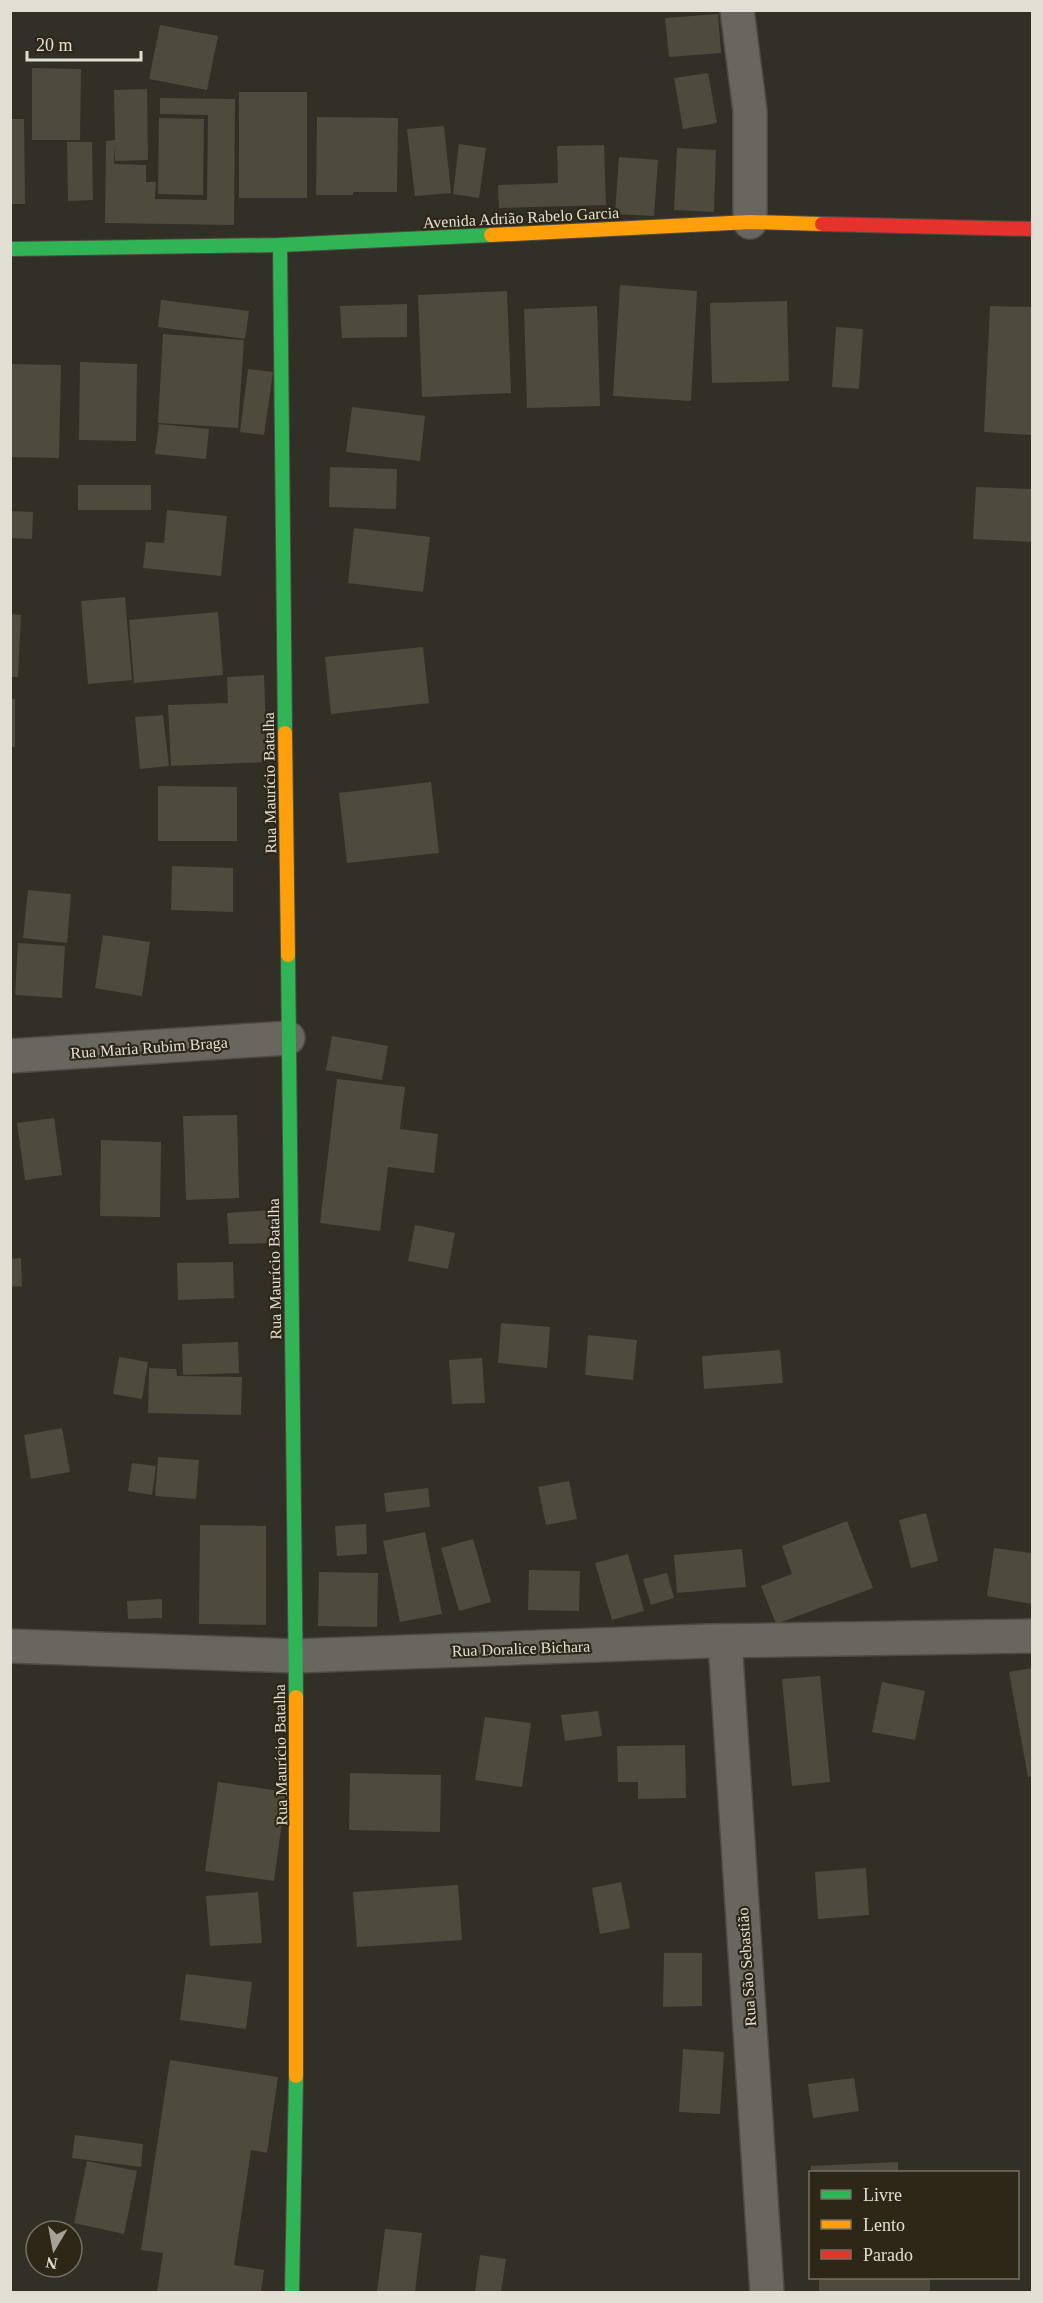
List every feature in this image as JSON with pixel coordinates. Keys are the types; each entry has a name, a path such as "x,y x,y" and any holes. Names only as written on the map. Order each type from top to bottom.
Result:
{"street":[{"path":"737,10 750,111 750,222"},
{"name":"Avenida Adrião Rabelo Garcia","path":"10,249 280,245 750,222 1032,229"},
{"name":"Rua Maurício Batalha","path":"280,245 298,1790 297,2054 292,2292"},
{"name":"Rua Maria Rubim Braga","path":"10,1056 288,1038"},
{"name":"Rua Doralice Bichara","path":"10,1646 295,1656 725,1641 1032,1636"},
{"name":"Rua São Sebastião","path":"725,1641 767,2292"}],"building":[{"path":"718,14 721,53 669,57 665,18"},
{"path":"160,25 218,36 207,90 149,79"},
{"path":"32,68 81,69 80,140 32,140"},
{"path":"708,73 717,123 683,129 674,78"},
{"path":"147,89 148,160 115,161 114,146 114,164 146,165 146,182 156,182 155,199 207,200 208,115 160,114 160,98 235,99 234,225 105,223 106,141 115,140 114,90"},
{"path":"239,92 307,92 307,198 239,198"},
{"path":"317,117 398,118 397,192 316,195"},
{"path":"159,118 204,119 203,195 158,194"},
{"path":"10,119 24,119 25,204 10,204"},
{"path":"444,126 451,193 415,196 407,129"},
{"path":"67,142 92,142 93,200 68,201"},
{"path":"459,144 486,148 479,198 453,194"},
{"path":"604,145 606,205 499,208 498,185 558,183 557,146"},
{"path":"677,148 716,150 714,212 674,210"},
{"path":"619,157 658,160 654,216 615,214"},
{"path":"620,285 697,291 691,401 613,396"},
{"path":"507,291 511,393 422,397 418,295"},
{"path":"161,300 249,311 245,339 158,327"},
{"path":"787,301 789,381 712,383 710,303"},
{"path":"407,304 407,337 342,338 340,306"},
{"path":"597,306 600,406 527,408 524,309"},
{"path":"990,306 1032,307 1032,435 984,432"},
{"path":"836,327 863,329 859,389 832,387"},
{"path":"163,334 244,340 238,428 158,423"},
{"path":"80,362 137,364 136,441 79,440"},
{"path":"10,364 61,365 59,458 10,457"},
{"path":"248,369 273,372 264,435 240,432"},
{"path":"352,407 425,416 420,461 346,452"},
{"path":"159,424 209,429 206,459 155,454"},
{"path":"330,467 397,469 396,509 329,507"},
{"path":"78,485 151,485 151,510 78,510"},
{"path":"976,487 1032,489 1032,542 973,539"},
{"path":"167,510 227,516 221,576 143,568 146,542 164,543"},
{"path":"10,511 33,512 32,539 10,538"},
{"path":"354,528 430,537 423,592 348,583"},
{"path":"125,597 132,680 88,684 81,601"},
{"path":"218,612 223,675 134,683 129,620"},
{"path":"10,614 21,615 18,677 10,677"},
{"path":"423,647 429,703 331,714 325,657"},
{"path":"264,675 267,762 171,766 168,705 228,703 227,677"},
{"path":"10,699 15,699 15,747 10,747"},
{"path":"163,715 169,766 140,769 135,717"},
{"path":"431,782 439,853 347,863 339,793"},
{"path":"158,786 237,787 237,841 158,841"},
{"path":"172,866 233,868 233,912 171,910"},
{"path":"28,890 71,894 67,943 23,938"},
{"path":"103,935 150,942 142,996 95,988"},
{"path":"18,943 65,946 62,998 15,995"},
{"path":"332,1036 388,1046 382,1080 326,1070"},
{"path":"337,1079 405,1087 400,1129 438,1134 434,1173 388,1167 380,1231 320,1223"},
{"path":"237,1115 239,1198 186,1200 183,1116"},
{"path":"54,1118 62,1175 25,1180 17,1123"},
{"path":"101,1140 161,1142 160,1217 100,1216"},
{"path":"272,1210 273,1243 229,1244 227,1213"},
{"path":"415,1225 455,1233 448,1269 408,1261"},
{"path":"21,1258 22,1286 10,1287 10,1259"},
{"path":"233,1262 234,1298 178,1300 177,1263"},
{"path":"501,1323 550,1327 547,1368 498,1363"},
{"path":"588,1335 637,1340 633,1380 585,1375"},
{"path":"238,1342 239,1373 183,1375 182,1344"},
{"path":"780,1350 783,1383 704,1389 702,1356"},
{"path":"119,1357 148,1362 142,1399 113,1394"},
{"path":"482,1358 485,1403 452,1404 449,1360"},
{"path":"149,1368 176,1369 177,1376 242,1377 241,1415 148,1413"},
{"path":"62,1428 70,1472 31,1479 24,1435"},
{"path":"158,1457 199,1460 196,1499 155,1496"},
{"path":"132,1463 156,1466 152,1495 128,1491"},
{"path":"569,1481 577,1519 546,1525 538,1487"},
{"path":"428,1488 430,1507 386,1512 384,1493"},
{"path":"926,1513 938,1561 911,1568 899,1520"},
{"path":"847,1521 873,1588 776,1624 761,1586 792,1574 782,1546"},
{"path":"366,1524 367,1554 337,1556 335,1526"},
{"path":"200,1525 266,1526 266,1625 199,1624"},
{"path":"425,1532 442,1614 400,1622 383,1541"},
{"path":"473,1539 491,1602 459,1611 441,1548"},
{"path":"994,1548 1032,1553 1032,1604 987,1596"},
{"path":"742,1549 746,1587 677,1593 674,1555"},
{"path":"628,1554 644,1611 612,1620 595,1563"},
{"path":"529,1570 580,1571 579,1611 528,1610"},
{"path":"319,1572 378,1573 377,1627 318,1626"},
{"path":"667,1573 674,1598 651,1605 643,1579"},
{"path":"162,1599 162,1618 128,1619 127,1601"},
{"path":"1032,1668 1032,1776 1028,1777 1009,1672"},
{"path":"820,1676 830,1782 792,1786 782,1679"},
{"path":"882,1682 925,1691 915,1740 872,1732"},
{"path":"598,1711 602,1736 565,1741 561,1715"},
{"path":"485,1717 531,1723 522,1787 475,1780"},
{"path":"685,1745 686,1798 638,1799 638,1782 618,1782 617,1746"},
{"path":"350,1773 441,1775 440,1832 349,1830"},
{"path":"218,1782 286,1792 274,1881 205,1871"},
{"path":"866,1868 869,1915 818,1919 815,1872"},
{"path":"621,1882 630,1928 600,1934 592,1888"},
{"path":"458,1885 462,1940 357,1947 353,1892"},
{"path":"258,1892 262,1943 210,1946 206,1896"},
{"path":"664,1953 702,1953 702,2006 663,2007"},
{"path":"186,1974 252,1982 246,2029 180,2020"},
{"path":"683,2049 724,2052 720,2114 679,2112"},
{"path":"170,2060 278,2077 267,2153 251,2150 234,2265 264,2270 261,2292 157,2292 163,2253 141,2250"},
{"path":"854,2078 859,2111 813,2118 808,2084"},
{"path":"75,2135 143,2144 141,2167 72,2158"},
{"path":"87,2161 137,2171 124,2234 84,2225 84,2219 75,2219"},
{"path":"898,2162 898,2171 811,2171 811,2166"},
{"path":"385,2229 422,2233 415,2292 377,2292"},
{"path":"480,2255 506,2259 501,2292 475,2292"},
{"path":"819,2279 930,2279 930,2292 819,2292"}],"traffic: fast":[{"path":"10,249 280,245 491,235"},
{"path":"280,245 285,733"},
{"path":"288,955 296,1697"},
{"path":"292,2292 296,2076"}],"traffic: slow":[{"path":"491,235 750,222 822,224"},
{"path":"285,733 288,955"},
{"path":"296,1697 296,2076"}],"traffic: jam":[{"path":"822,224 1032,229"}]}
